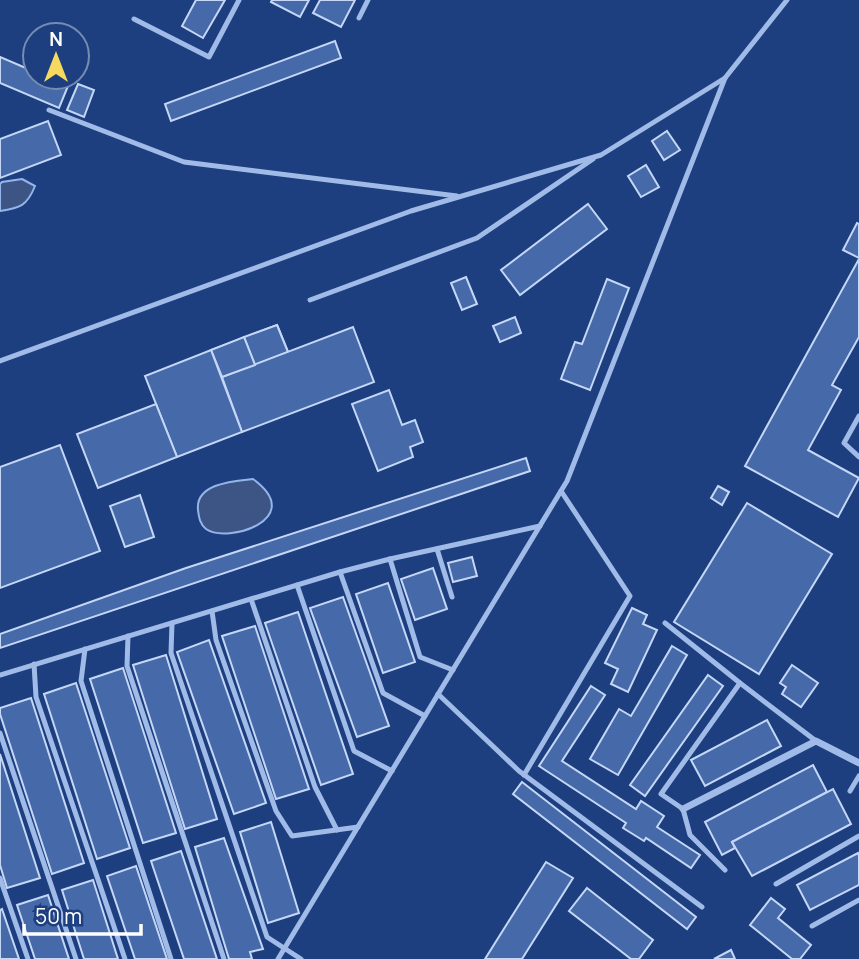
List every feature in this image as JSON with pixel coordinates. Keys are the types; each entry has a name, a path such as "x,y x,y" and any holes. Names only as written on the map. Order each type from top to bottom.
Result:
{"street":[{"path":"683,809 816,741 859,763"}],"lane":[{"path":"134,19 209,57 239,0"},
{"path":"359,18 369,0"},
{"path":"278,959 567,481 725,78 787,0"},
{"path":"310,300 477,238 601,155 725,78"},
{"path":"49,110 184,162 462,197"},
{"path":"0,361 411,211 601,155"},
{"path":"859,416 844,443 859,457"},
{"path":"524,775 629,596 561,491"},
{"path":"0,675 340,572 540,526"},
{"path":"437,549 452,597"},
{"path":"390,559 419,657 453,670"},
{"path":"340,572 383,693 425,716"},
{"path":"297,585 354,751 392,771"},
{"path":"251,599 315,787 337,830"},
{"path":"212,611 216,640 276,811 292,836 358,827"},
{"path":"172,623 171,653 267,937 301,959"},
{"path":"665,623 816,741"},
{"path":"128,636 127,666 224,959"},
{"path":"85,649 81,681 172,959"},
{"path":"34,664 36,697 125,959"},
{"path":"725,870 690,835 683,809 662,794 740,683"},
{"path":"438,694 524,775 702,907"},
{"path":"0,733 76,959"},
{"path":"850,791 859,776"},
{"path":"776,884 859,836"},
{"path":"0,877 28,959"},
{"path":"812,926 859,900"}],"water":[{"path":"22,179 35,186 29,198 18,207 0,211 0,184"},
{"path":"253,479 268,493 272,506 268,516 258,525 245,530 216,533 206,529 200,521 198,510 203,494 218,485"}],"building":[{"path":"196,0 225,0 203,38 182,26"},
{"path":"309,0 300,17 271,2"},
{"path":"320,0 355,0 341,27 313,13"},
{"path":"335,41 341,58 171,121 165,104"},
{"path":"0,57 21,66 21,91 66,91 59,108 0,83"},
{"path":"94,90 84,117 67,110 75,91"},
{"path":"48,121 61,155 0,178 0,139"},
{"path":"667,131 680,150 664,160 652,141"},
{"path":"646,165 659,187 641,197 628,176"},
{"path":"588,204 607,229 520,295 501,270"},
{"path":"857,223 859,224 859,258 843,250"},
{"path":"859,259 859,337 832,385 841,390 808,450 859,478 838,517 745,466"},
{"path":"466,277 477,304 462,310 451,283"},
{"path":"607,279 629,288 590,390 561,379 575,342 582,344"},
{"path":"515,317 521,333 500,342 493,326"},
{"path":"277,325 288,352 222,377 211,350"},
{"path":"277,325 288,352 255,365 244,337"},
{"path":"353,327 374,382 242,432 222,377"},
{"path":"244,337 255,365 222,377 211,350"},
{"path":"211,350 242,432 177,457 145,376"},
{"path":"389,390 402,425 415,420 423,442 410,447 413,457 378,471 352,404"},
{"path":"156,404 177,457 98,488 77,434"},
{"path":"60,445 100,551 0,588 0,467"},
{"path":"526,458 530,471 0,648 0,634 186,568"},
{"path":"718,486 729,492 722,505 711,498"},
{"path":"140,495 154,537 125,547 110,506"},
{"path":"747,503 832,554 759,674 674,622"},
{"path":"472,557 477,576 453,582 448,563"},
{"path":"433,568 447,609 415,620 401,579"},
{"path":"388,583 415,662 383,673 356,594"},
{"path":"343,597 389,726 357,737 310,608"},
{"path":"632,608 647,615 643,624 657,630 628,692 611,684 618,669 605,663"},
{"path":"298,612 353,774 321,785 265,623"},
{"path":"255,626 309,789 276,799 222,636"},
{"path":"209,640 266,803 234,814 177,652"},
{"path":"672,646 687,655 618,775 590,759 619,709 631,716"},
{"path":"166,655 217,819 185,829 133,665"},
{"path":"792,665 818,683 801,707 782,694 786,687 780,683"},
{"path":"123,668 176,833 143,843 90,679"},
{"path":"708,675 723,686 645,796 630,785"},
{"path":"76,683 130,848 97,859 44,694"},
{"path":"591,686 605,695 562,761 636,809 641,801 664,816 657,827 700,855 691,868 646,838 644,841 623,828 626,823 539,766"},
{"path":"31,698 84,863 52,874 0,714 0,708"},
{"path":"767,720 781,746 705,786 691,760"},
{"path":"0,754 40,878 7,888 0,865"},
{"path":"813,765 827,792 732,842 735,848 722,855 705,822"},
{"path":"522,782 696,917 687,929 513,794"},
{"path":"833,789 851,824 752,876 732,842"},
{"path":"271,822 299,913 268,923 240,832"},
{"path":"224,838 263,949 250,952 252,959 229,959 195,847"},
{"path":"181,851 217,959 184,959 151,861"},
{"path":"858,853 859,885 810,910 797,885"},
{"path":"546,862 573,878 522,959 485,959"},
{"path":"136,866 167,959 135,959 107,876"},
{"path":"93,880 118,959 84,959 62,890"},
{"path":"587,888 653,940 639,959 631,959 569,911"},
{"path":"48,895 69,959 35,959 17,905"},
{"path":"771,898 785,909 778,918 811,945 800,959 792,959 750,925"},
{"path":"2,909 19,959 0,959"},
{"path":"731,950 735,959 714,959"}]}
